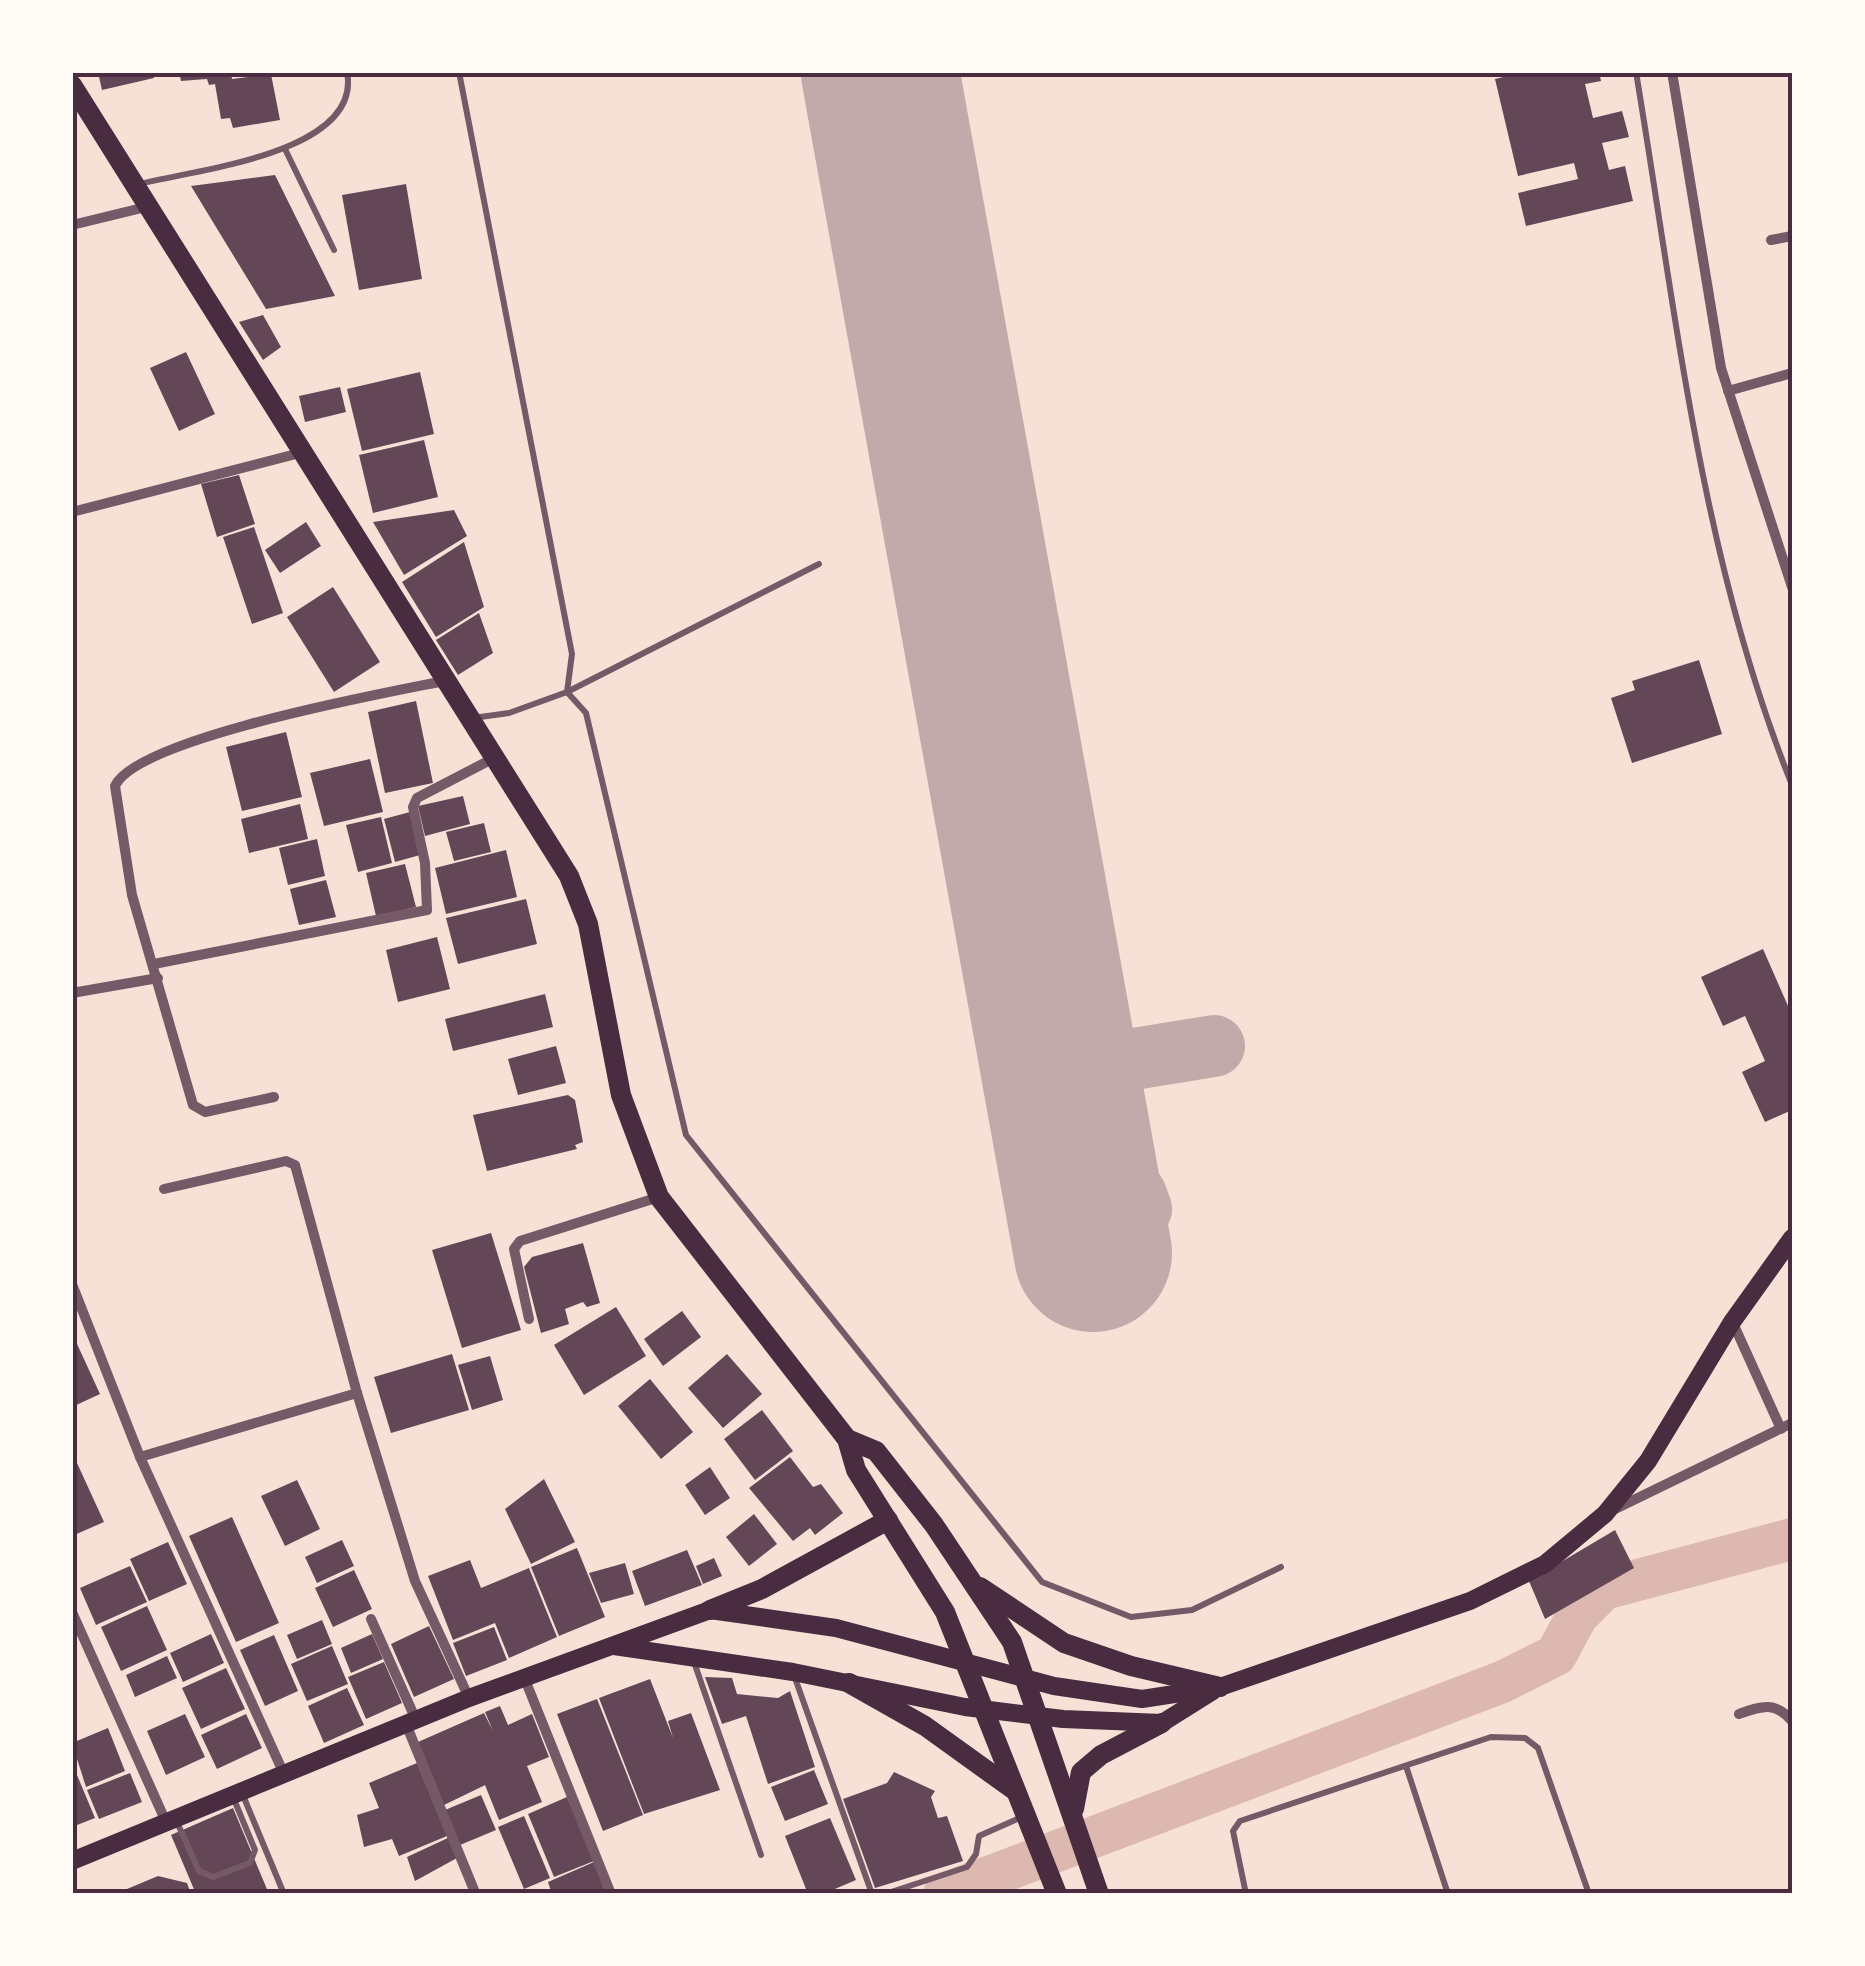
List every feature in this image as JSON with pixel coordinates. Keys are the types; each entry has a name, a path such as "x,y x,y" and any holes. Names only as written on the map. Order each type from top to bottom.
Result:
{"main road":[{"path":"73,88 569,876 588,924 621,1095 659,1198 847,1439 856,1470 945,1612 1053,1884"},
{"path":"710,1610 836,1628 1026,1680 1142,1699 1220,1687 1470,1600 1545,1564 1606,1514 1648,1461 1732,1322 1792,1238"},
{"path":"847,1439 876,1450 1012,1642 1098,1894"},
{"path":"72,1861 470,1698 762,1589 888,1520"},
{"path":"971,1581 1064,1643 1131,1666 1220,1687"},
{"path":"609,1645 793,1672 986,1709 1162,1723"},
{"path":"849,1683 925,1726 1018,1793"},
{"path":"1074,1816 1081,1772 1101,1755 1220,1687"}],"street":[{"path":"1672,72 1721,368 1792,587"},
{"path":"72,225 146,208"},
{"path":"1772,240 1792,236"},
{"path":"1728,391 1792,373"},
{"path":"72,512 300,453"},
{"path":"274,1097 206,1112 192,1105 132,895 115,786 130,767 272,717 444,680"},
{"path":"154,964 427,910 425,864 413,806 417,798 495,758"},
{"path":"72,993 158,978"},
{"path":"164,1189 286,1162 295,1165 357,1394 415,1581 470,1698"},
{"path":"529,1319 514,1249 520,1241 659,1198"},
{"path":"72,1284 140,1457 284,1774"},
{"path":"1732,1322 1780,1429"},
{"path":"140,1457 357,1394"},
{"path":"1606,1514 1792,1423"},
{"path":"72,1612 170,1820"},
{"path":"371,1619 474,1890"},
{"path":"524,1677 611,1894"},
{"path":"1739,1714 1765,1705 1784,1712 1792,1721"}],"lane":[{"path":"133,185 285,149 330,125 344,110 350,88 347,72"},
{"path":"459,72 571,646 567,692 586,713 686,1135 1032,1574 1131,1617 1192,1610 1280,1567"},
{"path":"1636,72 1718,549 1742,650 1792,785"},
{"path":"285,149 334,250"},
{"path":"470,718 509,713 567,692 818,564"},
{"path":"692,1657 761,1854"},
{"path":"793,1672 872,1894"},
{"path":"1246,1894 1233,1831 1240,1821 1491,1736 1525,1738 1538,1748 1589,1894"},
{"path":"1406,1766 1448,1894"},
{"path":"170,1820 199,1871 213,1877 232,1870 250,1862 255,1850 237,1794"},
{"path":"237,1794 284,1894"},
{"path":"885,1894 967,1867 976,1854 979,1836 1030,1822"}],"building":[{"path":"98,72 153,72 154,78 102,90"},
{"path":"179,72 231,72 232,79 271,74 280,120 233,128 230,118 221,119 215,84 209,85 207,79 181,81"},
{"path":"1524,72 1599,72 1601,81 1585,84 1593,118 1622,111 1629,137 1602,143 1609,170 1625,166 1633,201 1526,226 1518,193 1578,179 1574,163 1518,176 1495,79"},
{"path":"275,175 335,296 266,309 191,186"},
{"path":"406,184 422,279 359,290 342,195"},
{"path":"263,315 281,347 263,360 239,322"},
{"path":"186,352 215,414 179,431 150,368"},
{"path":"420,372 434,434 362,451 347,389"},
{"path":"340,387 346,412 305,422 299,396"},
{"path":"424,440 438,497 373,513 359,455"},
{"path":"239,475 255,524 217,537 201,484"},
{"path":"454,510 467,536 404,575 373,522"},
{"path":"306,522 321,546 280,573 265,550"},
{"path":"254,527 283,613 252,624 223,537"},
{"path":"464,542 484,607 436,637 402,582"},
{"path":"333,587 380,662 334,692 287,617"},
{"path":"479,613 493,653 458,675 436,640"},
{"path":"1699,660 1722,734 1632,763 1611,698 1635,690 1632,681"},
{"path":"416,701 433,783 385,793 368,712"},
{"path":"286,732 302,797 242,811 226,747"},
{"path":"370,759 383,812 324,826 310,773"},
{"path":"463,796 470,824 425,836 418,806"},
{"path":"300,804 308,839 249,853 241,819"},
{"path":"410,812 420,855 395,862 384,819"},
{"path":"381,817 392,863 358,872 346,825"},
{"path":"484,823 491,852 454,861 446,832"},
{"path":"317,839 325,876 288,885 279,848"},
{"path":"506,850 517,897 446,914 435,868"},
{"path":"405,864 416,907 376,916 366,873"},
{"path":"326,880 336,917 299,925 290,889"},
{"path":"526,899 537,944 458,964 446,918"},
{"path":"437,937 450,989 398,1002 386,950"},
{"path":"1763,949 1792,1015 1792,1110 1765,1122 1742,1072 1765,1061 1745,1016 1723,1026 1701,977"},
{"path":"545,994 553,1027 453,1051 445,1019"},
{"path":"556,1046 566,1083 518,1095 508,1059"},
{"path":"568,1095 575,1100 583,1142 575,1145 577,1149 487,1171 473,1115"},
{"path":"491,1233 521,1330 462,1348 432,1250"},
{"path":"583,1243 600,1303 587,1307 583,1302 565,1309 569,1324 541,1333 524,1267 532,1257"},
{"path":"616,1307 646,1356 584,1395 554,1345"},
{"path":"682,1311 701,1337 663,1366 644,1339"},
{"path":"72,1333 100,1394 72,1407"},
{"path":"452,1354 469,1410 391,1433 374,1377"},
{"path":"727,1354 762,1394 723,1428 688,1388"},
{"path":"490,1356 503,1400 472,1410 458,1365"},
{"path":"650,1379 693,1432 661,1459 618,1406"},
{"path":"762,1410 793,1451 755,1480 724,1439"},
{"path":"72,1452 104,1522 72,1536"},
{"path":"790,1457 813,1487 821,1484 843,1513 815,1535 810,1528 793,1541 749,1488"},
{"path":"710,1467 730,1498 705,1515 685,1485"},
{"path":"544,1479 575,1542 531,1564 505,1509"},
{"path":"297,1480 320,1529 285,1546 261,1496"},
{"path":"754,1514 777,1544 749,1566 726,1537"},
{"path":"232,1517 279,1623 236,1642 189,1536"},
{"path":"1615,1530 1634,1568 1545,1619 1529,1581"},
{"path":"342,1540 354,1566 317,1583 305,1557"},
{"path":"168,1542 187,1584 149,1601 130,1559"},
{"path":"577,1548 605,1617 559,1636 531,1567"},
{"path":"687,1550 702,1585 645,1606 632,1571"},
{"path":"714,1558 722,1576 703,1584 696,1566"},
{"path":"470,1560 481,1588 529,1568 557,1637 509,1658 495,1623 453,1640 428,1576"},
{"path":"625,1563 634,1594 601,1603 589,1573"},
{"path":"130,1566 147,1602 96,1625 80,1588"},
{"path":"354,1570 372,1609 333,1627 315,1588"},
{"path":"147,1606 167,1650 121,1671 101,1627"},
{"path":"322,1620 332,1644 297,1659 287,1635"},
{"path":"429,1626 454,1679 414,1697 391,1644"},
{"path":"494,1627 507,1660 466,1676 453,1643"},
{"path":"211,1634 224,1663 183,1682 170,1653"},
{"path":"372,1634 383,1659 351,1673 341,1648"},
{"path":"274,1635 298,1691 265,1706 240,1650"},
{"path":"332,1646 348,1684 307,1701 291,1664"},
{"path":"167,1656 177,1678 135,1697 126,1675"},
{"path":"384,1662 402,1703 366,1719 348,1677"},
{"path":"226,1668 245,1709 201,1729 182,1688"},
{"path":"705,1677 732,1678 737,1694 778,1698 790,1691 815,1767 768,1784 746,1716 722,1724"},
{"path":"650,1679 673,1738 668,1721 691,1713 720,1790 644,1814 599,1698"},
{"path":"347,1688 364,1725 324,1743 308,1706"},
{"path":"597,1699 643,1815 603,1831 557,1714"},
{"path":"500,1706 508,1725 532,1714 549,1757 527,1766 542,1802 499,1820 485,1785 444,1805 418,1742 484,1713 493,1731 485,1712"},
{"path":"185,1714 205,1757 166,1775 147,1731"},
{"path":"246,1714 262,1748 217,1769 201,1735"},
{"path":"108,1728 125,1771 86,1787 72,1743"},
{"path":"72,1763 95,1818 72,1827"},
{"path":"417,1763 447,1836 399,1856 392,1839 364,1847 357,1815 379,1808 369,1783"},
{"path":"814,1770 828,1804 785,1821 771,1787"},
{"path":"894,1772 935,1791 931,1797 938,1818 947,1816 963,1861 875,1888 843,1799 887,1783"},
{"path":"130,1773 142,1802 99,1819 87,1790"},
{"path":"481,1795 496,1830 460,1845 445,1810"},
{"path":"567,1797 594,1861 554,1877 528,1814"},
{"path":"233,1808 269,1894 196,1894 171,1835"},
{"path":"524,1816 550,1878 524,1889 498,1827"},
{"path":"830,1818 856,1880 823,1894 808,1894 785,1836"},
{"path":"450,1837 457,1858 415,1881 407,1857"},
{"path":"594,1862 606,1894 552,1894 548,1882"},
{"path":"158,1876 187,1883 191,1894 115,1894"}],"waterway":[{"path":"944,1894 1502,1682 1556,1655 1577,1616 1604,1589 1792,1539"}],"taxiway":[{"path":"1060,1071 1214,1046"},
{"path":"1063,1089 1136,1195 1141,1209 1135,1218 1106,1228 1079,1227 1067,1222 1048,1203 1040,1189 1069,1120"}],"runway":[{"path":"880,72 1093,1253"}]}
